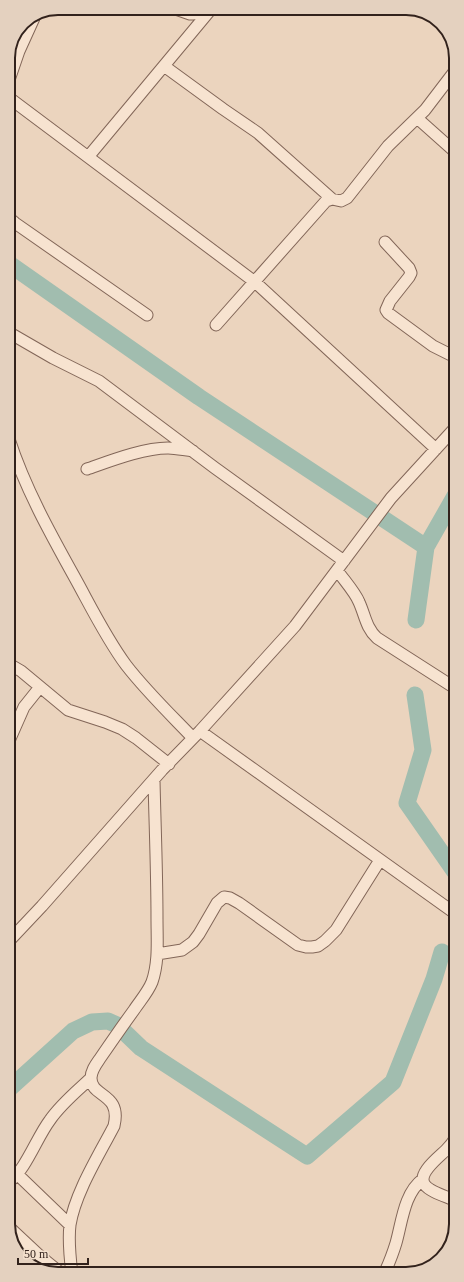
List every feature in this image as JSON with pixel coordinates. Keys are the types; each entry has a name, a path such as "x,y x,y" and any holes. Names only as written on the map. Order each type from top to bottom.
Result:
{"street":[{"path":"88,157 206,15"},
{"path":"15,63 31,26"},
{"path":"164,66 223,109 258,132 332,199 341,201 344,200 388,146 425,110 449,79"},
{"path":"15,101 255,282 436,449"},
{"path":"417,118 449,147"},
{"path":"216,325 326,201 332,199"},
{"path":"15,223 147,315"},
{"path":"385,242 409,268 411,273 386,310 434,346 449,354"},
{"path":"15,336 53,358 99,381 215,468 344,561"},
{"path":"15,935 295,626 391,498 449,435"},
{"path":"86,469 142,451 154,449 173,448 195,452"},
{"path":"15,457 44,521 95,615 125,663 147,691 197,735 449,909"},
{"path":"337,570 359,600 368,627 372,634 449,684"},
{"path":"15,668 68,710 122,729 169,764"},
{"path":"15,727 24,707 40,687"},
{"path":"71,1267 69,1244 70,1225 73,1211 81,1191 114,1126 116,1118 116,1110 113,1104 92,1085 91,1078 93,1070 117,1033 148,991 152,982 156,961 157,898 154,780"},
{"path":"156,954 182,950 193,942 217,903 224,897 230,898 239,903 298,945 306,947 318,946 336,930 380,860"},
{"path":"15,1176 42,1131 54,1115 62,1105 91,1078"},
{"path":"449,1146 426,1169 423,1179 424,1184 431,1190 449,1198"},
{"path":"15,1179 70,1225"},
{"path":"387,1267 396,1244 410,1193 416,1184 423,1179"},
{"path":"16,1233 53,1266"}],"waterway":[{"path":"15,268 199,397 426,547"},
{"path":"416,620 426,547 449,507"},
{"path":"415,695 423,750 407,803 449,863"},
{"path":"15,1083 73,1031 92,1022 108,1021 117,1025 141,1048 307,1156 393,1082 434,979 442,952"}]}
